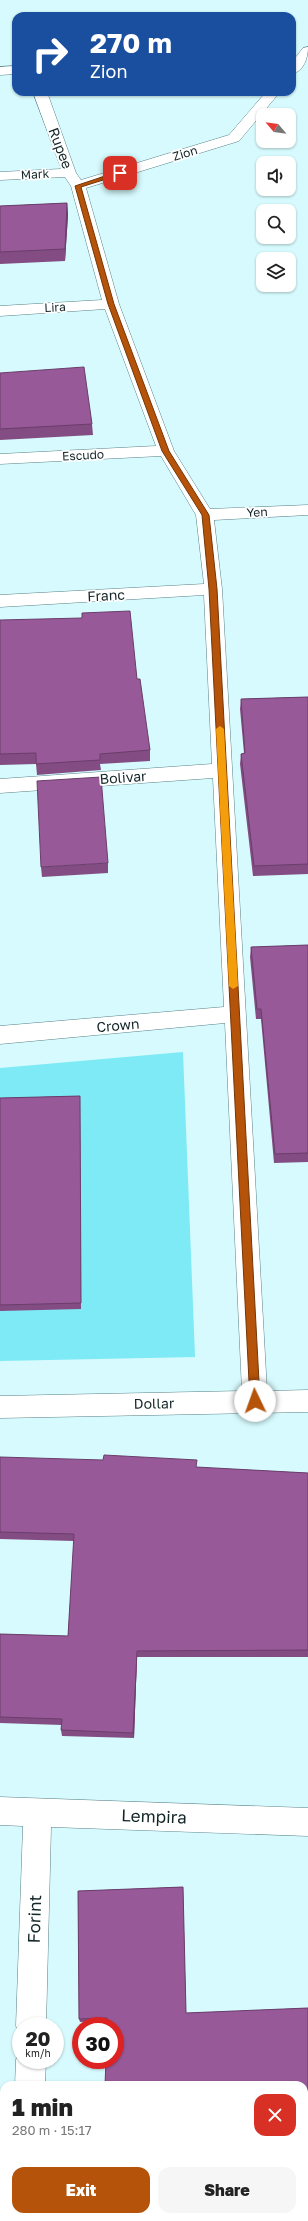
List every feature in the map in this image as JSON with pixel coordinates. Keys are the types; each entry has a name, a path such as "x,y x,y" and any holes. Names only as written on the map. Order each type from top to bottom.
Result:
{"street":[{"path":"296,65 308,51"},
{"path":"0,71 12,70"},
{"name":"Rupee","path":"42,96 74,179 111,304 166,451 205,515 213,589 255,1401"},
{"name":"Zion","path":"74,179 234,138 270,96"},
{"name":"Mark","path":"0,176 74,179"},
{"name":"Lira","path":"0,311 111,304"},
{"name":"Escudo","path":"0,459 166,451"},
{"name":"Yen","path":"205,515 308,510"},
{"name":"Franc","path":"0,601 213,589"},
{"name":"Bolivar","path":"0,786 222,770"},
{"name":"Crown","path":"0,1035 235,1014"},
{"name":"Dollar","path":"0,1407 308,1401"},
{"name":"Lempira","path":"0,1811 308,1822"},
{"name":"Forint","path":"31,2017 37,1812"},
{"path":"30,2069 30,2081"}],"shaded area":[{"path":"183,1052 195,1357 0,1361 0,1068"}],"building":[{"path":"67,203 65,249 0,252 0,206"},
{"path":"84,367 92,424 0,429 0,373"},
{"path":"130,611 137,679 140,679 150,750 100,754 100,760 36,764 36,753 0,754 0,620 82,618 82,613"},
{"path":"308,697 308,864 254,866 241,754 245,753 241,699"},
{"path":"101,777 108,863 41,867 37,781"},
{"path":"308,945 308,1153 275,1154 261,1009 257,1009 251,947"},
{"path":"80,1096 81,1303 0,1305 0,1098"},
{"path":"104,1455 197,1460 196,1467 308,1473 308,1650 137,1651 133,1733 61,1730 62,1719 0,1717 0,1634 68,1636 74,1534 0,1532 0,1457 103,1460"},
{"path":"183,1887 186,2013 308,2008 308,2081 105,2081 106,2069 124,2069 124,2017 79,2017 78,1891"}],"slow traffic":[{"path":"220,729 233,986"}],"route":[{"path":"120,173 78,186 111,304 166,451 205,515 213,589 255,1401"}]}
